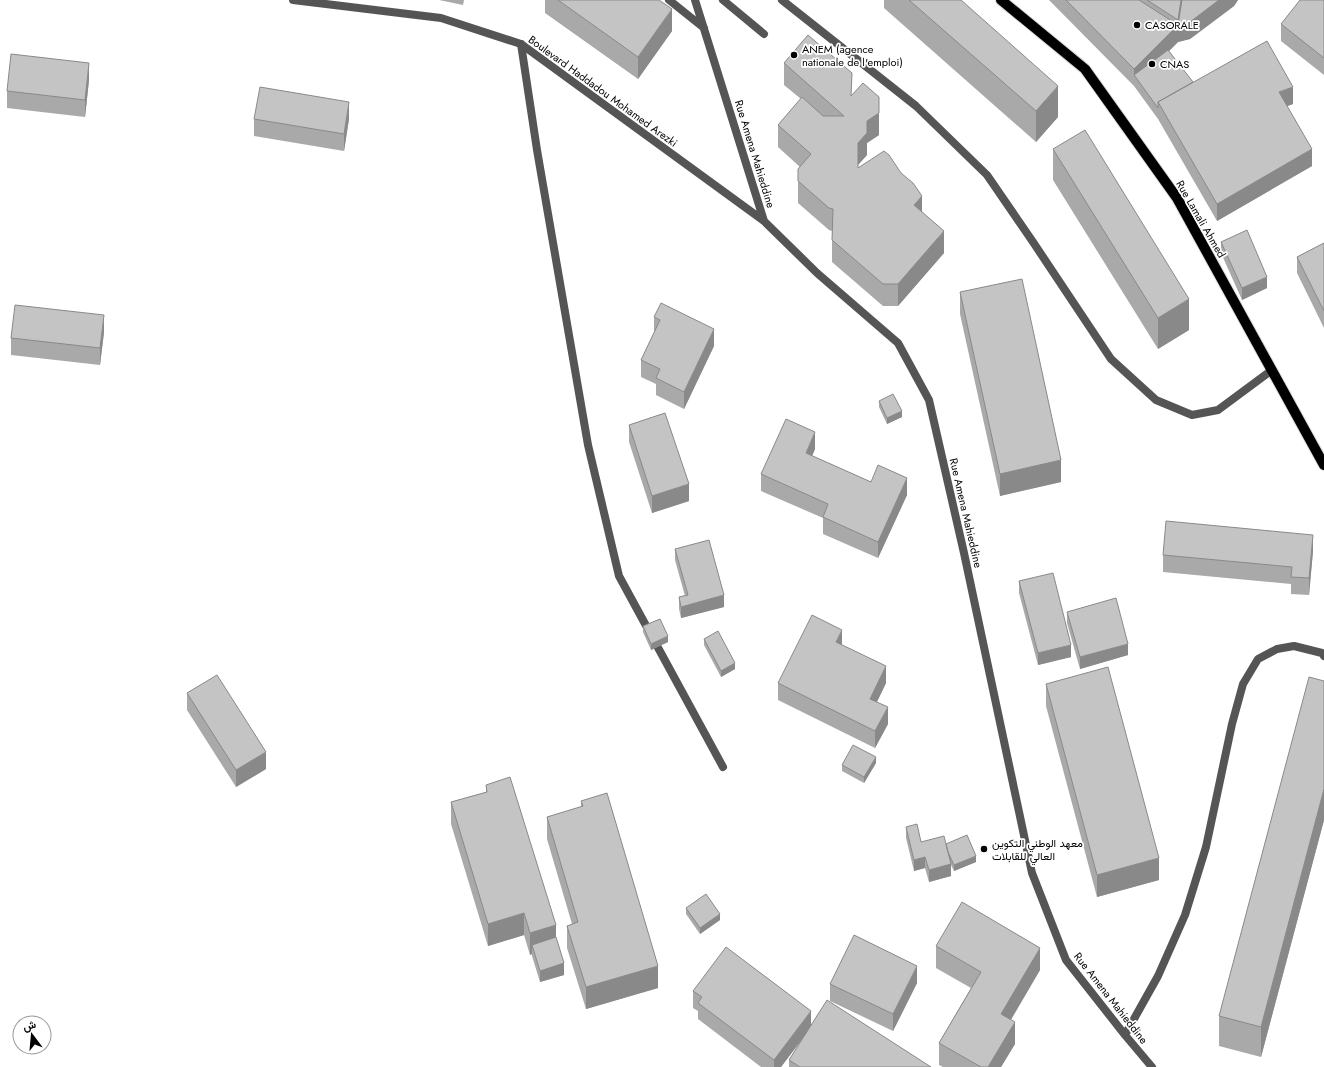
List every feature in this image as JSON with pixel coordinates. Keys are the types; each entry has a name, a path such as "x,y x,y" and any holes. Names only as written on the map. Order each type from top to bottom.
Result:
{"main road":[{"name":"Rue Lamali Ahmed","path":"1001,0 1085,68 1177,198 1324,465"}],"street":[{"name":"Boulevard Haddadou Mohamed Arezki","path":"293,0 440,18 521,44 764,221"},
{"path":"669,0 704,29"},
{"name":"Rue Amena Mahieddine","path":"695,0 764,221 817,273 898,343 929,400 964,553 1032,873 1066,960 1152,1067"},
{"path":"723,0 764,34"},
{"path":"782,0 916,106 987,175 1111,359 1156,400 1192,414 1218,410 1272,370"},
{"path":"521,44 588,445 619,576 723,768"},
{"path":"1125,1035 1158,976 1185,915 1206,847 1232,724 1243,684 1258,659 1277,649 1294,646 1322,653 1324,656"}],"building":[{"path":"558,0 659,0 672,9 638,57"},
{"path":"909,0 961,0 1058,86 1036,111"},
{"path":"1066,0 1139,0 1178,25 1134,69"},
{"path":"1147,0 1181,0 1178,20"},
{"path":"1182,0 1219,0 1190,22 1178,25"},
{"path":"1300,0 1324,0 1324,58 1281,24"},
{"path":"808,35 852,73 851,96 863,83 879,97 879,113 867,121 867,133 858,143 858,168 884,151 889,155 901,173 913,183 922,196 914,205 944,231 898,284 883,284 832,240 833,209 829,208 798,181 798,169 811,154 778,125 802,97 823,116 844,116 784,63"},
{"path":"1267,41 1293,87 1279,92 1312,149 1217,204 1158,102"},
{"path":"1168,50 1193,82 1158,102 1158,108 1134,75"},
{"path":"11,54 89,63 85,100 7,91"},
{"path":"260,87 349,102 344,134 254,119"},
{"path":"1085,130 1189,299 1158,318 1053,149"},
{"path":"1247,230 1267,277 1242,288 1221,242"},
{"path":"1324,243 1324,311 1297,257"},
{"path":"1022,279 1061,460 1000,474 960,292"},
{"path":"661,303 714,329 684,392 656,378 660,369 641,360 660,320 654,317"},
{"path":"15,305 104,315 100,348 11,338"},
{"path":"893,394 902,411 887,418 879,401"},
{"path":"665,413 689,484 652,496 629,425"},
{"path":"786,419 815,432 806,453 871,482 878,465 907,478 878,542 823,517 828,504 761,474"},
{"path":"1166,521 1313,535 1309,578 1291,577 1292,567 1163,555"},
{"path":"709,540 724,595 681,607 679,597 688,595 675,549"},
{"path":"1053,573 1071,645 1038,653 1019,581"},
{"path":"1116,598 1128,644 1080,657 1067,612"},
{"path":"812,615 842,630 836,642 886,666 870,699 888,707 875,731 778,683"},
{"path":"660,619 668,636 651,644 643,626"},
{"path":"718,631 735,663 721,671 704,639"},
{"path":"1108,667 1159,858 1097,875 1046,684"},
{"path":"217,675 266,752 236,770 187,693"},
{"path":"1309,677 1324,681 1324,789 1261,1027 1219,1016"},
{"path":"853,745 876,757 864,777 842,765"},
{"path":"510,777 556,925 530,933 524,913 488,924 451,802 487,792 486,785"},
{"path":"607,793 658,966 586,987 567,926 578,922 547,817 583,806 581,801"},
{"path":"917,824 921,842 944,836 951,864 929,870 925,857 914,860 906,827"},
{"path":"967,835 976,856 954,865 946,844"},
{"path":"706,894 720,914 700,928 686,908"},
{"path":"962,902 1040,948 1001,1014 1015,1022 988,1067 981,1067 939,1043 981,972 936,946"},
{"path":"854,935 917,966 893,1014 830,984"},
{"path":"556,937 564,963 540,971 532,945"},
{"path":"726,947 811,1011 774,1060 698,1003 702,997 693,991"},
{"path":"827,1000 931,1067 800,1067 789,1060"}],"place":[{"name":"CASORALE","path":"1137,25"},
{"name":"ANEM (agence nationale de l'emploi)","path":"794,55"},
{"name":"CNAS","path":"1152,64"},
{"name":"معهد الوطني التكوين العالي للقابلات","path":"984,849"}]}
